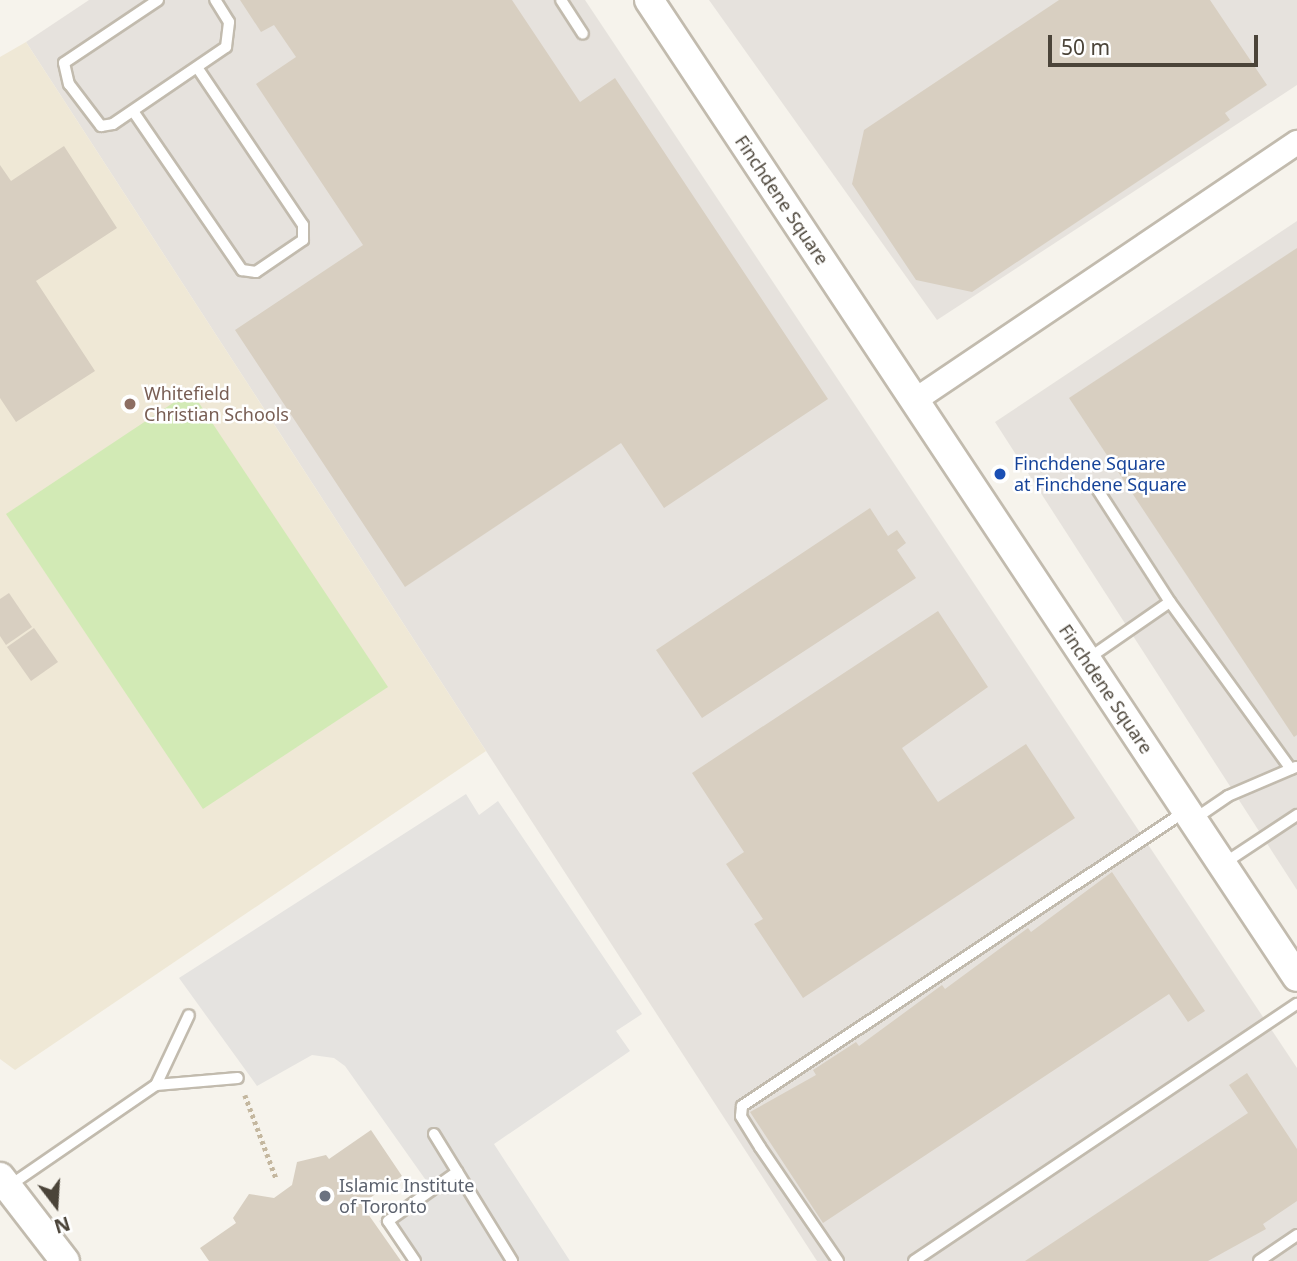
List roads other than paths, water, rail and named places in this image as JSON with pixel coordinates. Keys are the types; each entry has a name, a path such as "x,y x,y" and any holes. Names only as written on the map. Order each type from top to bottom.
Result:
{"street":[{"name":"Finchdene Square","path":"649,0 1297,977"},
{"path":"914,400 1297,142"},
{"path":"4,1182 65,1261"}],"lane":[{"path":"158,0 64,63 69,83 101,126 113,124 226,47 231,35 229,22 215,0"},
{"path":"561,0 583,34"},
{"path":"132,111 242,270 256,272 303,240 303,225 197,67"},
{"path":"838,1261 760,1147 741,1116 742,1107 1190,815 1294,768 1170,602 1096,487"},
{"path":"1087,660 1170,602"},
{"path":"1222,864 1297,815"},
{"path":"914,1261 1297,1004"},
{"path":"156,1085 189,1015"},
{"path":"4,1182 156,1085 239,1078"},
{"path":"434,1134 512,1261"},
{"path":"415,1261 388,1222 457,1172"},
{"path":"1259,1261 1297,1234"}],"place":[{"name":"Whitefield Christian Schools","path":"130,404"},
{"name":"Finchdene Square at Finchdene Square","path":"1000,474"},
{"name":"Islamic Institute of Toronto","path":"325,1196"}]}
